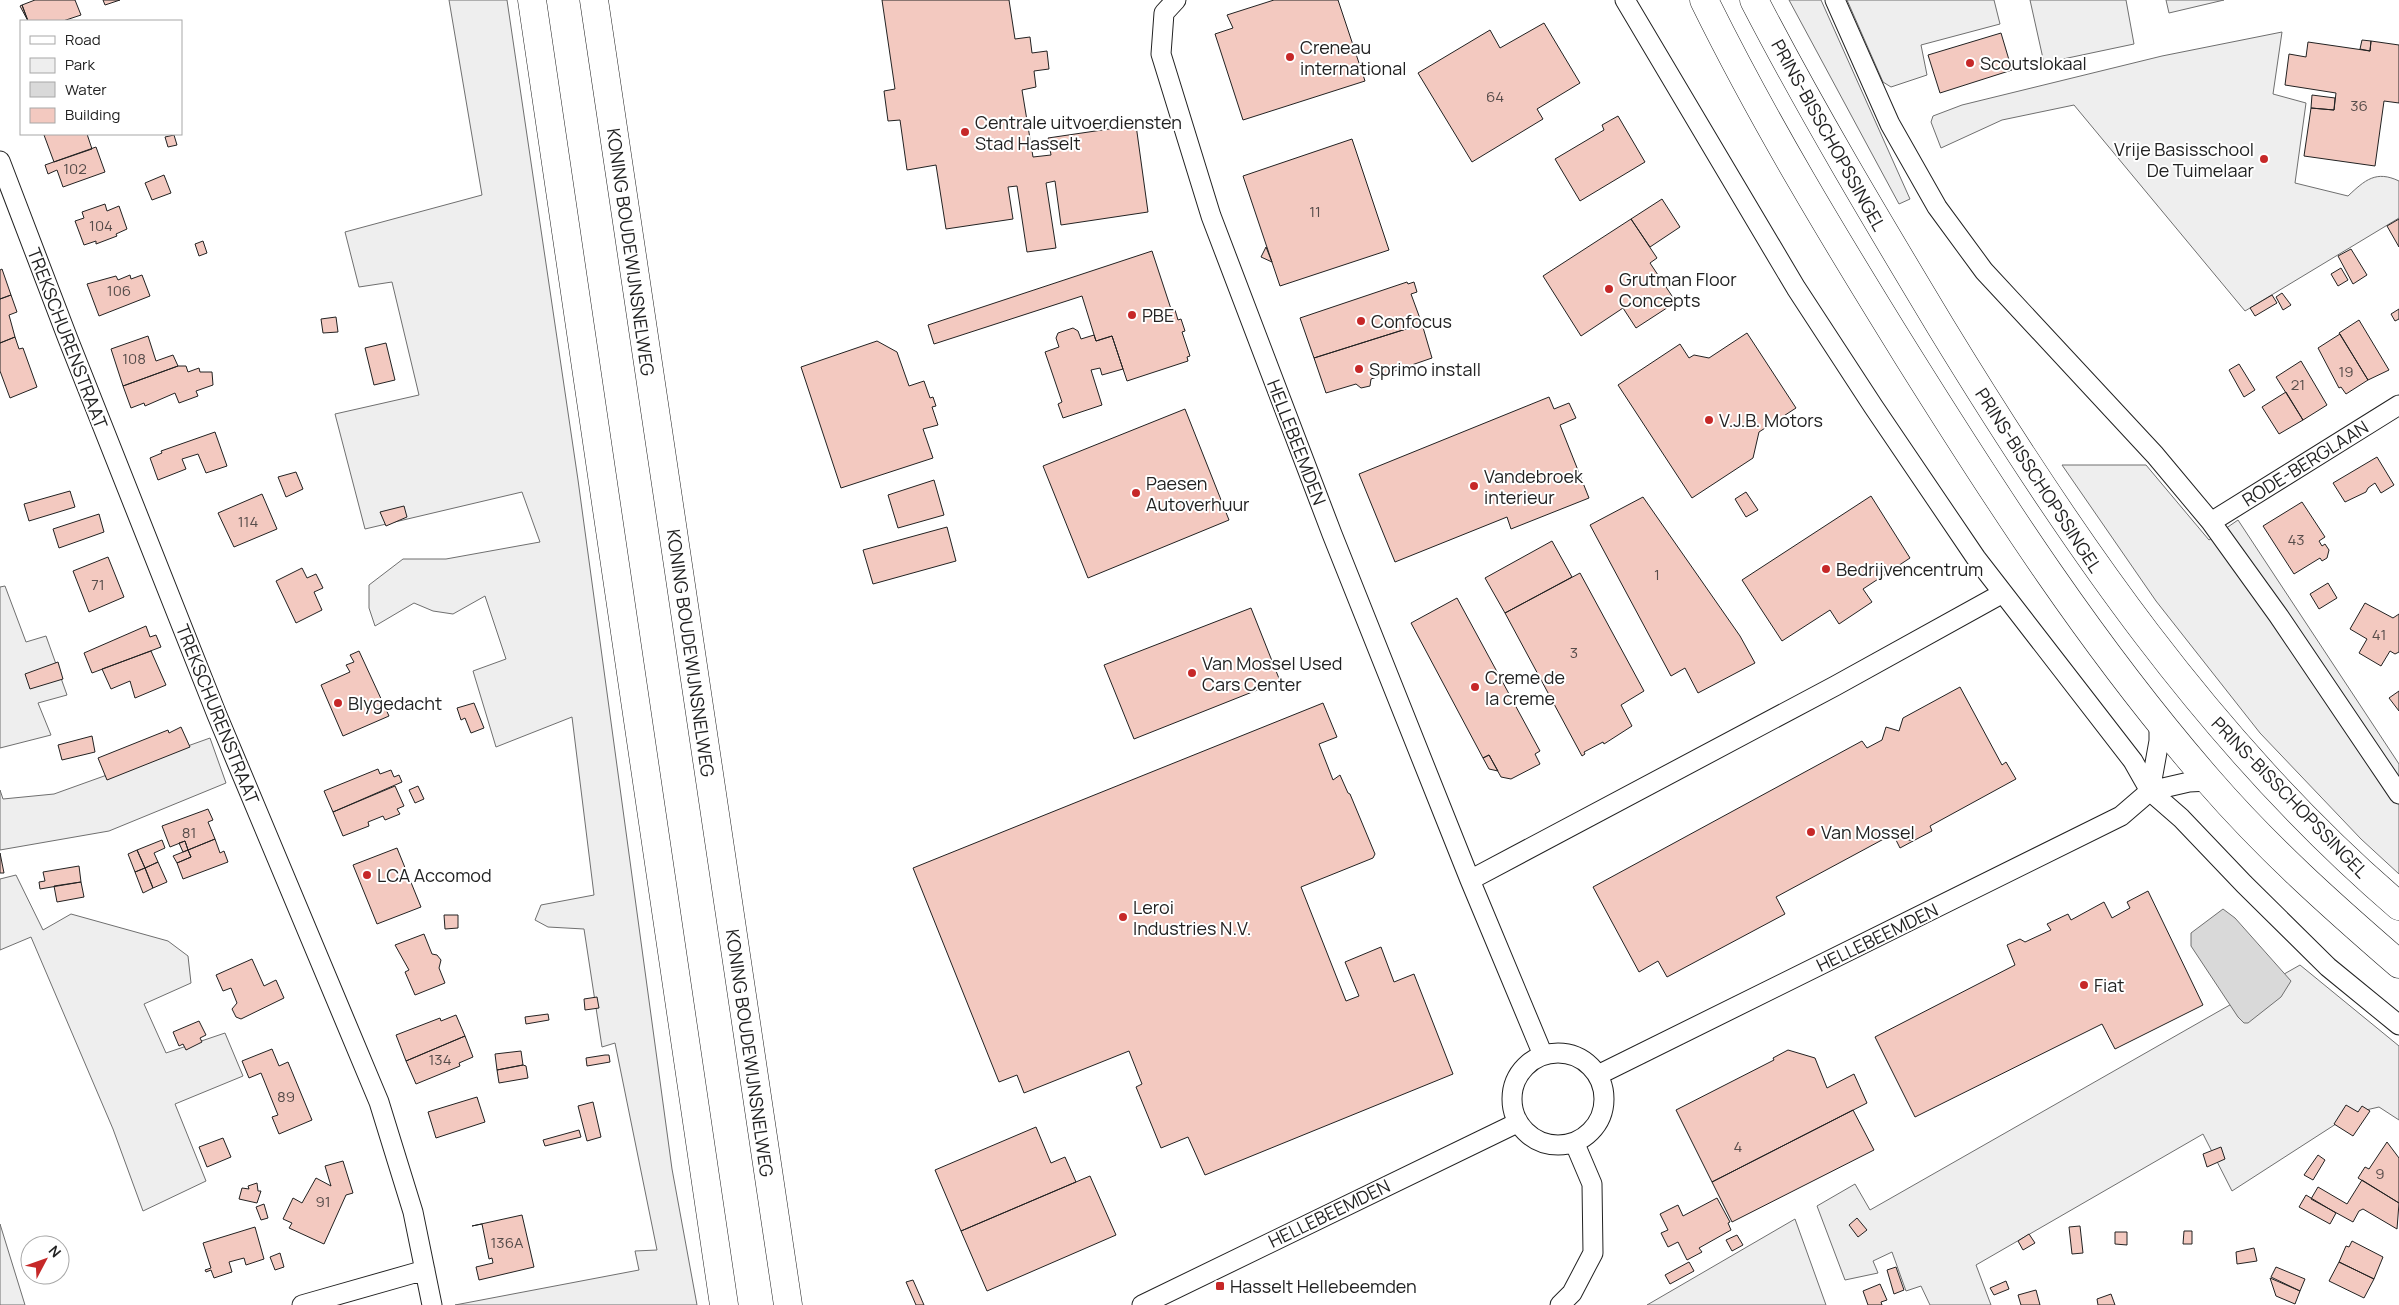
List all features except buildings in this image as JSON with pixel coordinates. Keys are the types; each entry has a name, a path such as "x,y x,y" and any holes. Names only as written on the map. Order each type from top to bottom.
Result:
{"highway":[{"path":"532,0 724,1305"},
{"name":"KONING BOUDEWIJNSNELWEG","path":"594,0 788,1305"},
{"path":"1704,0 1727,48 1851,265 1978,470 2107,653 2209,781 2317,893 2399,964"},
{"name":"PRINS-BISSCHOPSSINGEL","path":"1754,0 1869,208 1999,421 2105,580 2222,729 2356,868 2399,906"}],"street":[{"name":"HELLEBEEMDEN","path":"1176,0 1164,13 1161,54 1211,216 1332,534 1470,880 1543,1055"},
{"path":"1624,0 1796,288 1953,526 2133,761 2150,792 2181,818 2244,884 2328,967 2399,1026"},
{"path":"1835,0 1890,124 1938,207 1984,271 2155,455 2211,522 2278,615 2399,794"},
{"name":"TREKSCHURENSTRAAT","path":"0,160 213,706 379,1102 413,1212 432,1305"},
{"name":"RODE-BERGLAAN","path":"2211,522 2399,405"},
{"path":"1470,880 1834,686 2003,593"},
{"path":"2150,792 2158,749 2159,720"},
{"path":"2150,792 2189,782 2209,781"},
{"name":"HELLEBEEMDEN","path":"1598,1075 2121,816 2150,792"},
{"path":"1558,1052 1574,1055 1588,1063 1598,1075 1605,1094 1603,1115 1592,1132 1575,1144 1553,1146 1532,1139 1517,1123 1511,1103 1514,1082 1526,1065 1543,1055 1558,1052"},
{"name":"HELLEBEEMDEN","path":"1142,1305 1517,1123"},
{"path":"1560,1305 1572,1293 1593,1253 1592,1184 1575,1144"},
{"path":"302,1305 425,1270"}],"green space":[{"path":"449,0 507,0 578,480 672,1169 697,1305 455,1305 639,1270 635,1251 657,1250 615,1043 602,1047 584,929 548,927 535,920 541,905 594,895 572,717 496,747 473,671 506,659 485,596 453,614 433,611 414,603 375,626 369,608 369,585 403,559 446,559 540,542 522,492 365,529 335,414 419,395 392,282 359,287 345,232 482,195"},
{"path":"1789,0 1821,0 1910,199 1899,204"},
{"path":"1847,0 1994,0 2000,24 1921,45 1927,75 1891,87 1883,82"},
{"path":"2030,0 2126,0 2134,44 2044,63"},
{"path":"2166,0 2224,0 2169,13"},
{"name":"Vrije Basisschool De Tuimelaar","path":"2282,32 2273,94 2306,103 2295,183 2348,196 2371,178 2384,176 2391,178 2399,181 2399,218 2245,311 2074,105 2002,120 1941,148 1931,122 1933,116 1962,105 2162,56"},
{"path":"2062,465 2146,465 2209,540 2238,520 2399,764 2399,874 2361,839 2260,733 2156,601"},
{"path":"5,586 26,642 46,636 67,695 38,703 51,735 0,748 0,587"},
{"path":"210,738 226,783 109,831 0,850 0,790 3,799 54,794"},
{"path":"16,875 43,930 71,914 168,941 188,956 191,983 144,1004 166,1053 225,1033 243,1076 175,1104 206,1181 143,1211 113,1129 31,937 0,950 0,879"},
{"path":"2300,965 2399,1046 2399,1120 2379,1107 2353,1113 2232,1191 2203,1134 1976,1265 1991,1305 1930,1305 1921,1286 1906,1291 1892,1252 1873,1261 1878,1273 1845,1280 1817,1206 1855,1184 1870,1210"},
{"path":"1795,1219 1826,1305 1647,1305"},
{"path":"0,1224 25,1305 0,1305"}],"water":[{"path":"2223,909 2235,918 2291,981 2281,997 2248,1023 2244,1023 2238,1017 2191,946 2191,933"}],"place":[{"name":"Creneau international","path":"1290,57"},
{"name":"Scoutslokaal","path":"1970,63"},
{"name":"Centrale uitvoerdiensten Stad Hasselt","path":"965,132"},
{"name":"Vrije Basisschool De Tuimelaar","path":"2264,159"},
{"name":"Grutman Floor Concepts","path":"1609,289"},
{"name":"PBE","path":"1132,315"},
{"name":"Confocus","path":"1361,321"},
{"name":"Sprimo install","path":"1359,369"},
{"name":"V.J.B. Motors","path":"1709,420"},
{"name":"Vandebroek interieur","path":"1474,486"},
{"name":"Paesen Autoverhuur","path":"1136,493"},
{"name":"Bedrijvencentrum","path":"1826,569"},
{"name":"Van Mossel Used Cars Center","path":"1192,673"},
{"name":"Creme de la creme","path":"1475,687"},
{"name":"Blygedacht","path":"338,703"},
{"name":"Van Mossel","path":"1811,832"},
{"name":"LCA Accomod","path":"367,875"},
{"name":"Leroi Industries N.V.","path":"1123,917"},
{"name":"Fiat","path":"2084,985"},
{"name":"Hasselt Hellebeemden","path":"1220,1286"}]}
